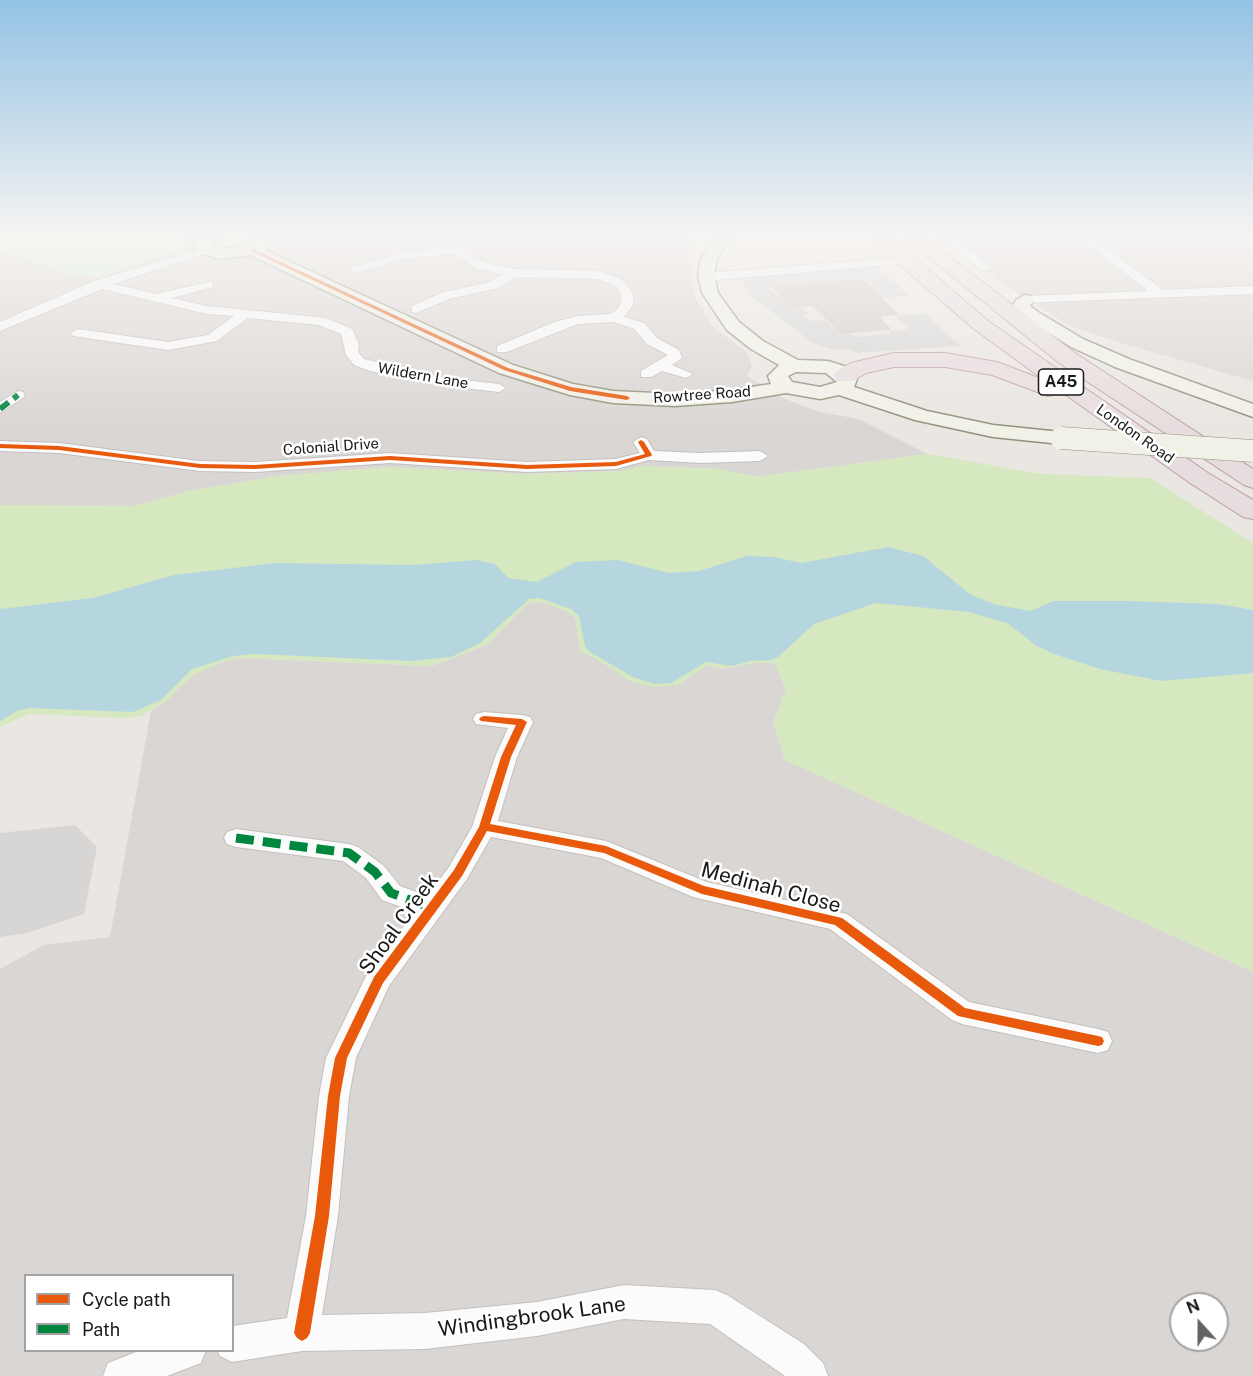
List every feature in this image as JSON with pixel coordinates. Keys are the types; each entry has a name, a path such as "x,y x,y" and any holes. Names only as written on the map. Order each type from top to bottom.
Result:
{"highway":[{"name":"London Road","path":"953,301 981,325 1199,478 1253,511"},
{"name":"London Road","path":"995,301 1067,358 1253,480"},
{"path":"843,383 859,368 894,360 945,360 997,369 1042,385 1199,478"}],"street":[{"path":"0,327 59,301"},
{"name":"Wildern Lane","path":"171,301 207,310 244,315 321,321 347,332 352,344 351,352 359,362 375,368 479,392 499,388"},
{"name":"Rowtree Road","path":"372,301 506,369 536,381 581,391 641,399 732,396 786,387 811,393 843,383"},
{"path":"416,309 433,301"},
{"path":"615,318 625,308 627,301"},
{"path":"714,301 733,326 757,345 794,366 828,367 843,383 922,416 993,431 1253,451"},
{"path":"1024,301 1021,307 1032,316 1077,343 1122,363 1253,411"},
{"path":"2,310 25,316"},
{"path":"78,333 168,346 212,338 244,315"},
{"path":"502,349 567,323 615,318 639,326 652,341 674,353 675,358 663,367 646,374"},
{"path":"732,396 760,376 764,360 757,345"},
{"path":"786,387 778,376 794,366"},
{"path":"663,367 686,374"},
{"path":"0,409 18,395"},
{"name":"Colonial Drive","path":"0,446 59,448 200,466 255,467 390,458 527,467 616,464 645,449 700,458 760,456"},
{"name":"Shoal Creek","path":"302,1333 322,1216 334,1096 341,1058 378,980 458,873 484,826 506,757 522,723 484,719"},
{"name":"Medinah Close","path":"484,826 606,850 702,891 838,921 962,1012 1098,1041"},
{"path":"236,838 349,854 375,872 391,893 432,908"},
{"name":"Windingbrook Lane","path":"234,1344 302,1333 424,1331 537,1319 624,1302 715,1307 791,1357 810,1376"},
{"path":"121,1376 183,1352"}],"shaded area":[{"path":"0,301 697,301 714,328 747,352 752,366 747,376 785,399 820,412 859,419 927,454 756,477 718,469 642,466 621,471 523,474 388,467 279,476 189,491 134,506 0,505"},
{"path":"758,301 783,301 790,308 799,307 811,314 803,316 811,321 825,320 839,333 851,333 855,337 889,334 891,331 909,329 896,316 925,313 960,346 856,353 852,350 832,349 813,343"},
{"path":"1029,301 1253,301 1253,381 1121,343 1070,326"},
{"path":"533,602 543,602 569,612 575,618 581,652 594,657 630,681 678,685 707,665 722,669 753,663 775,662 786,690 773,723 785,760 1253,972 1253,1376 0,1376 0,969 44,945 110,937 151,711 165,702 193,675 221,662 241,658 432,666 488,644 527,604"},
{"path":"75,825 97,847 84,914 27,933 0,937 0,833"}],"green space":[{"path":"927,454 1042,474 1150,478 1253,543 1253,972 785,760 773,722 786,690 775,663 753,663 722,669 707,665 678,685 652,687 630,681 594,657 581,652 575,618 569,612 543,602 527,604 488,644 432,666 241,658 221,662 193,675 165,702 141,716 125,718 29,714 0,727 0,505 134,506 189,491 279,476 388,467 523,474 621,471 642,466 718,469 756,477"}],"water":[{"path":"888,547 923,556 971,595 997,605 1031,611 1053,601 1218,604 1253,610 1253,673 1161,681 1100,669 1054,654 1037,646 1007,623 969,612 876,603 814,624 778,657 771,660 750,661 732,666 706,662 671,683 654,684 633,677 590,652 585,646 579,616 571,609 539,598 529,599 480,643 451,657 411,661 256,654 233,656 192,669 161,700 133,712 29,708 17,711 0,721 0,609 93,598 174,575 275,563 413,565 477,560 495,564 508,578 537,582 576,562 618,560 669,573 699,571 747,556 774,557 801,563"}],"building":[{"path":"785,301 884,301 897,314 878,316 890,329 841,333 813,305 790,307"}],"marked path":[{"path":"0,409 18,395"},
{"path":"236,838 349,853 375,872 391,893 432,908"}],"cycle path":[{"path":"362,301 506,369 570,389 627,398"},
{"path":"0,446 59,448 200,466 255,467 390,458 527,467 616,464 649,455 641,442"},
{"path":"302,1333 322,1216 334,1096 341,1058 378,980 458,873 484,827 506,757 522,722 484,719"},
{"path":"484,827 606,850 702,890 838,921 962,1012 1098,1041"}]}
